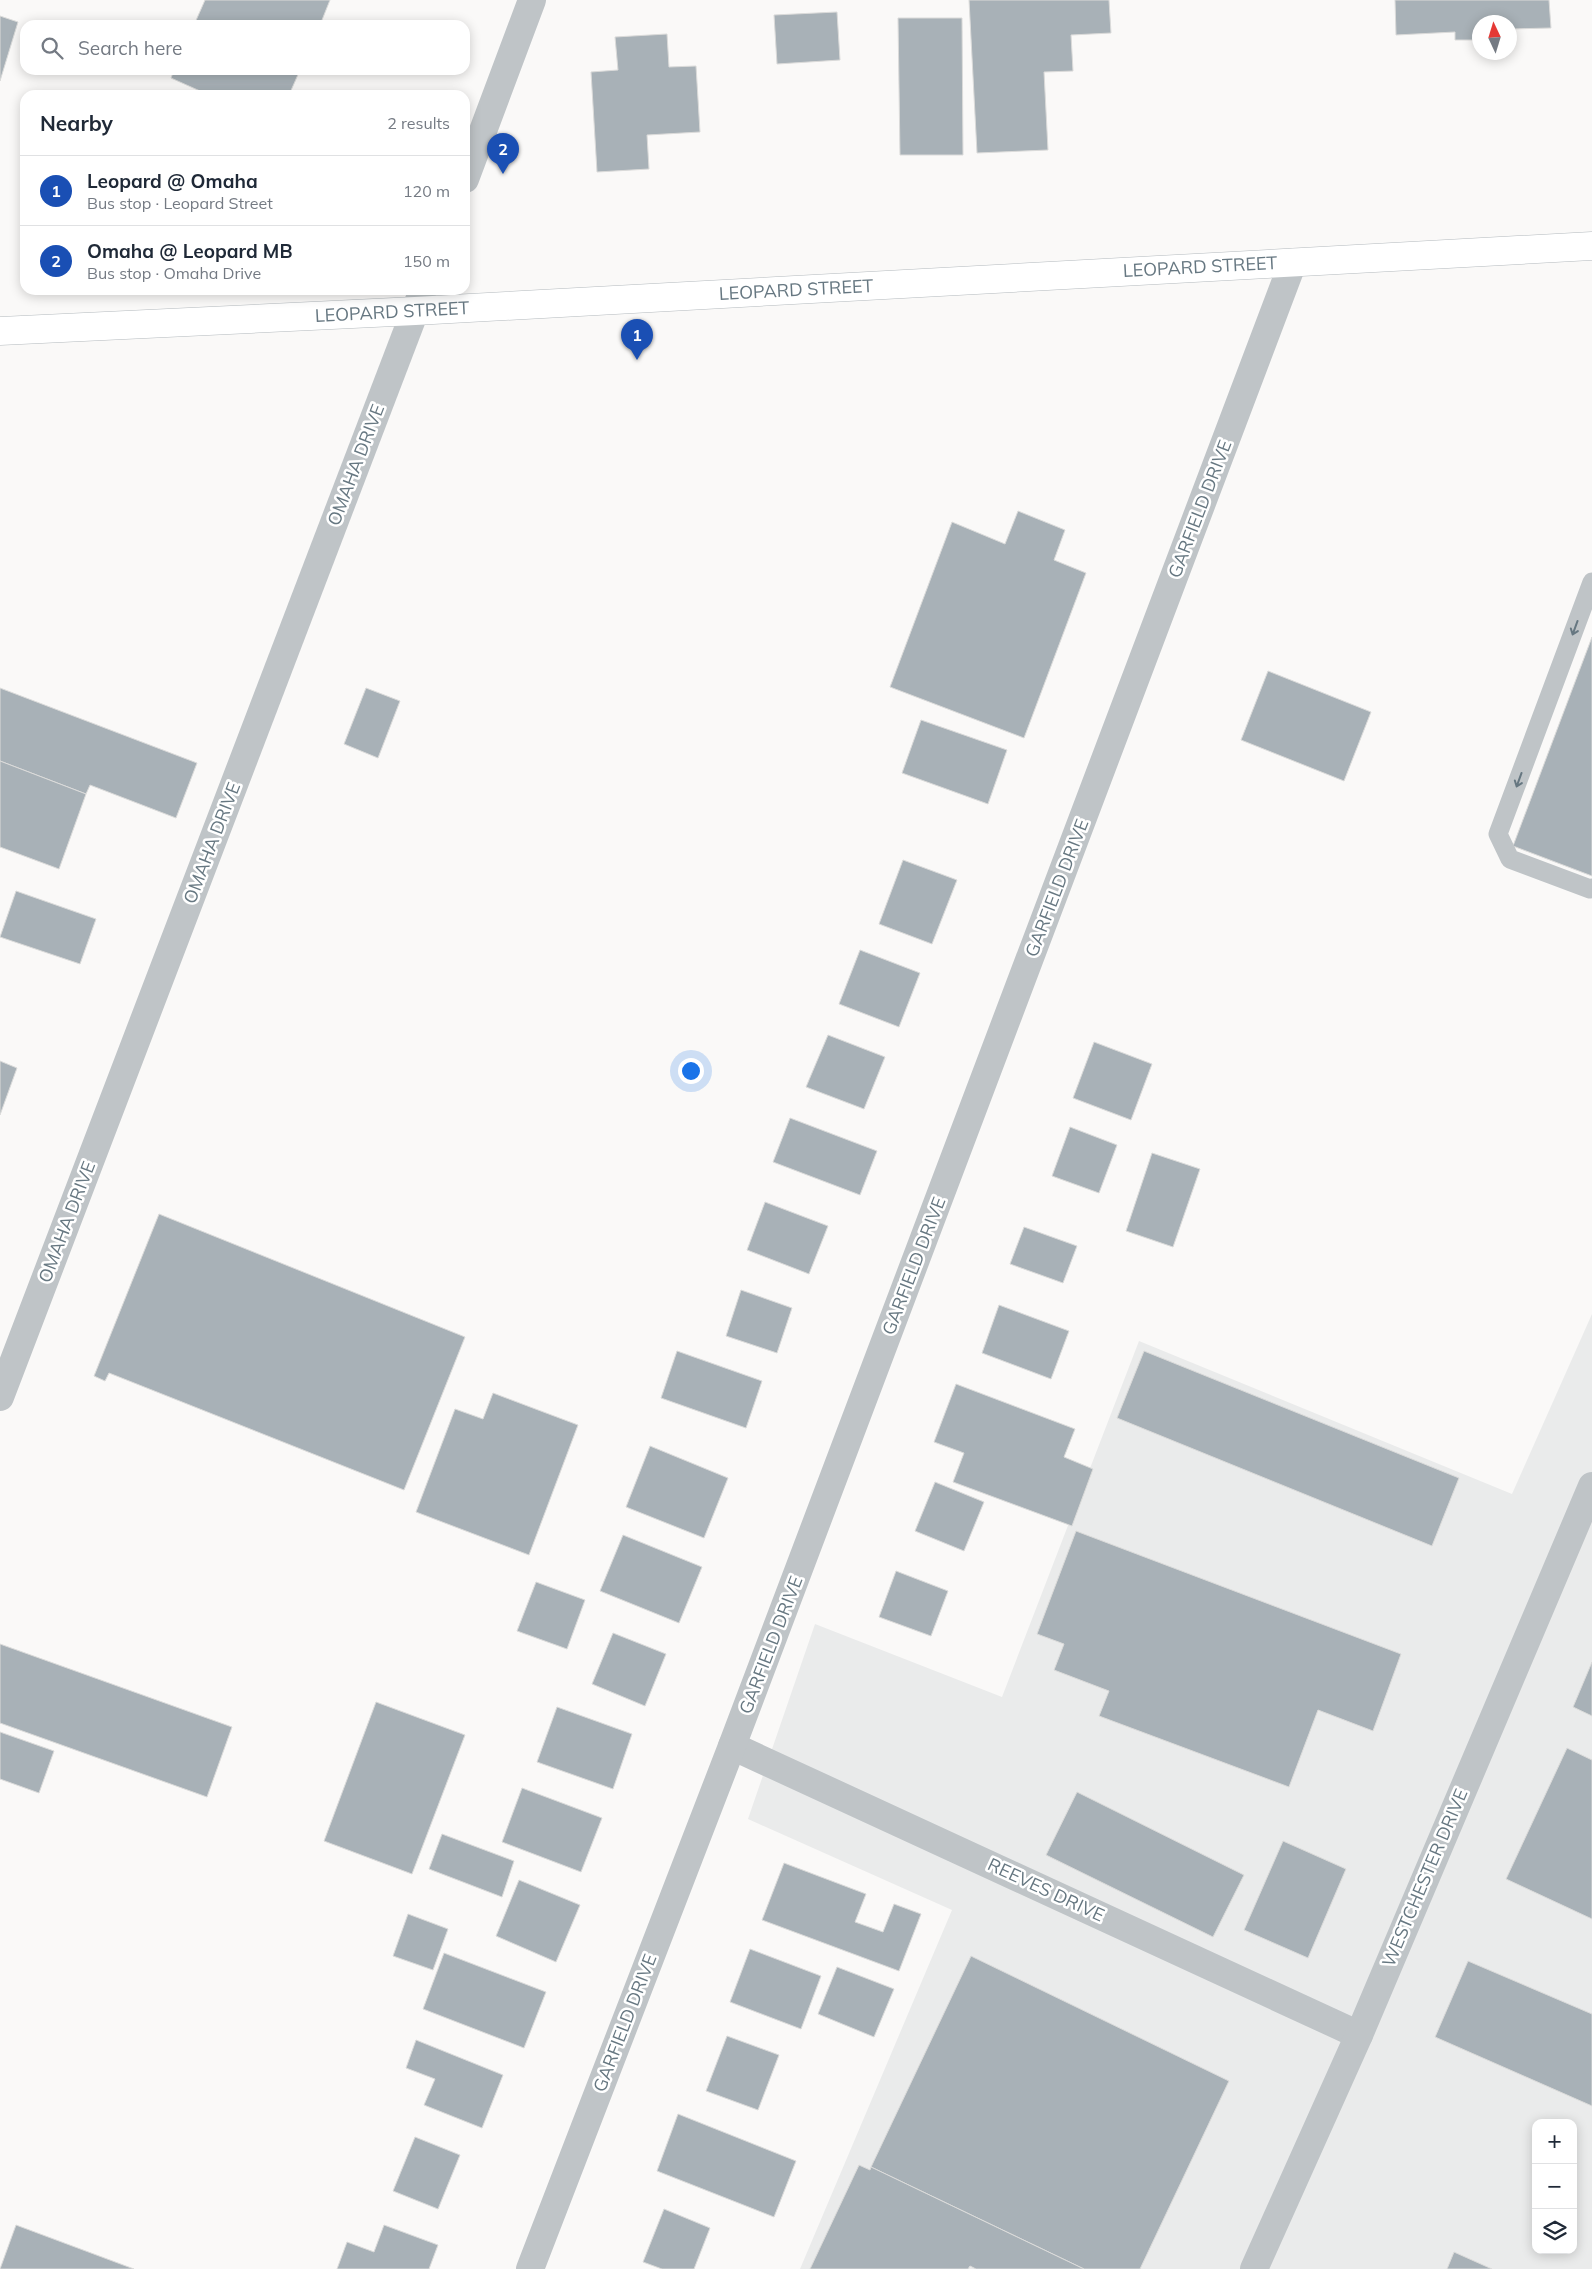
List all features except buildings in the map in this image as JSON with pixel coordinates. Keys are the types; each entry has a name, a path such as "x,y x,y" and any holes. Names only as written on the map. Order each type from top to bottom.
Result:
{"main road":[{"name":"LEOPARD STREET","path":"0,332 419,300 1293,262 1592,246"}],"street":[{"path":"470,166 532,0"},
{"name":"GARFIELD DRIVE","path":"530,2269 732,1746 1293,262"},
{"name":"OMAHA DRIVE","path":"0,1397 419,300"},
{"name":"WESTCHESTER DRIVE","path":"1254,2269 1359,2035 1592,1486"},
{"name":"REEVES DRIVE","path":"732,1746 1359,2035"}],"lane":[{"path":"1592,582 1498,834 1510,860 1590,889 1592,888"}],"shaded area":[{"path":"1592,1314 1592,2269 800,2269 952,1910 748,1819 815,1624 1002,1697 1139,1341 1512,1494"}],"place":[{"name":"Omaha @ Leopard MB","path":"503,174"},
{"name":"Leopard @ Omaha","path":"637,360"}]}
